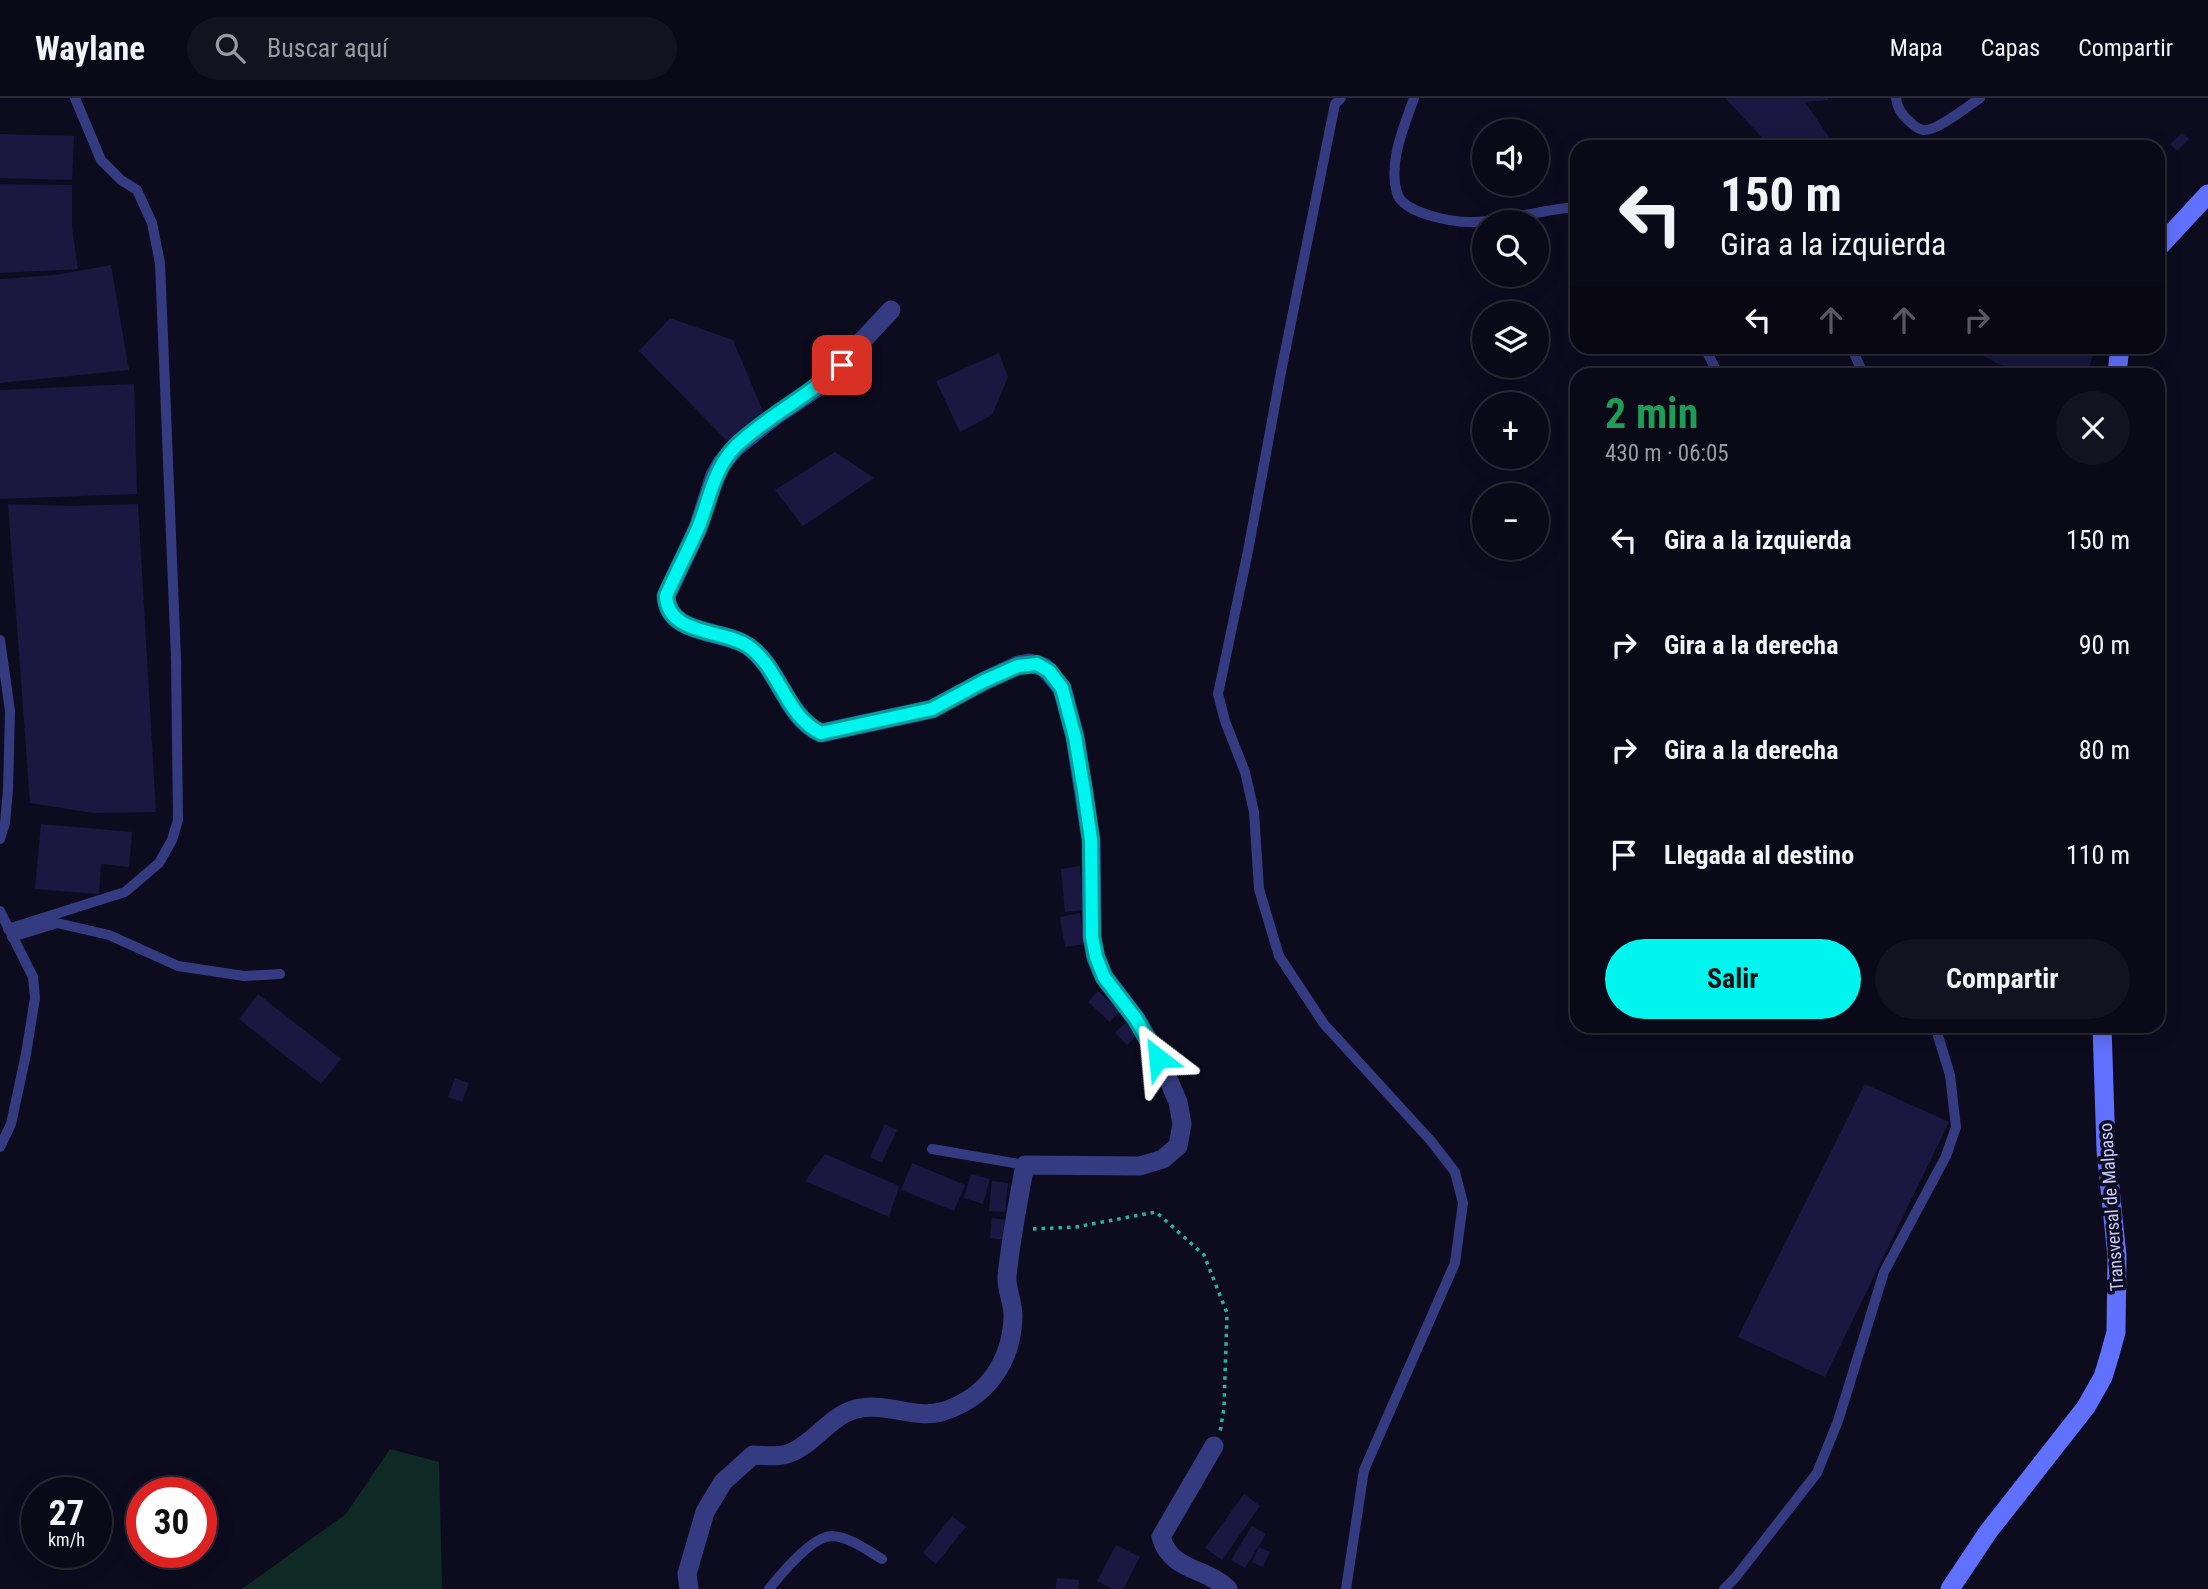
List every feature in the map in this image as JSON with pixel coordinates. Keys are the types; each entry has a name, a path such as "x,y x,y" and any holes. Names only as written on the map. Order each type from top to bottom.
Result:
{"main road":[{"path":"2165,240 2208,194"},
{"name":"Transversal de Malpaso","path":"1950,1589 1988,1532 2086,1407 2103,1377 2116,1332 2117,1256 2106,1150 2101,1033"}],"street":[{"path":"689,1589 687,1574 705,1512 723,1482 753,1455 780,1456 791,1453 840,1417 860,1408 939,1413 963,1403 995,1377 1006,1357 1013,1317 1007,1279 1026,1165 1140,1166 1163,1159 1178,1146 1182,1124 1178,1101 1158,1058 1136,1019 1104,977 1096,957 1092,937 1091,840 1075,737 1062,688 1044,667 1029,663 1018,666 932,709 821,733 798,714 758,653 744,643 679,621 666,606 666,596 698,528 715,475 722,463 736,447 776,415 821,385 891,310"},
{"path":"1214,1446 1161,1537 1165,1549 1173,1558 1228,1589"}],"lane":[{"path":"10,933 125,892 159,863 172,840 178,820 176,659 160,263 152,223 137,190 121,180 101,160 75,98"},
{"path":"1341,98 1335,104 1248,551 1217,694 1248,785 1254,811 1259,889 1279,956 1324,1024 1431,1141 1455,1172 1463,1202 1455,1263 1364,1470 1346,1589"},
{"path":"1414,98 1400,138 1395,172 1398,195 1409,208 1420,214 1474,222 1570,208"},
{"path":"1896,98 1896,105 1902,115 1925,131 1980,98"},
{"path":"0,640 10,711 8,790 5,823 0,839"},
{"path":"0,911 33,977 35,998 11,1124 0,1147"},
{"path":"10,933 57,923 109,935 178,966 244,976 280,974"},
{"path":"1724,1589 1817,1473 1838,1421 1884,1272 1946,1156 1956,1127 1950,1075 1937,1033"},
{"path":"932,1149 1026,1165"},
{"path":"769,1589 788,1565 816,1542 829,1536 850,1540 882,1559"}],"path":[{"path":"1014,1232 1039,1227 1095,1224 1156,1212 1204,1255 1227,1313 1224,1408 1221,1429 1214,1446"}],"green space":[{"path":"390,1449 439,1462 444,1589 242,1589 346,1514"}],"building":[{"path":"1725,98 1828,98 1805,102 1829,137 1828,140 1764,140"},
{"path":"2182,133 2189,139 2177,151 2170,144"},
{"path":"0,134 74,136 72,180 0,178"},
{"path":"0,184 72,185 72,228 78,269 0,273"},
{"path":"111,265 129,370 0,383 0,279 55,275"},
{"path":"670,318 733,340 766,419 730,444 639,351"},
{"path":"999,353 1008,377 992,415 960,432 936,381"},
{"path":"1980,354 2093,354 2089,368 2011,368"},
{"path":"134,384 137,494 0,499 0,390"},
{"path":"835,452 874,478 803,526 775,490"},
{"path":"8,504 138,504 156,812 93,813 30,803"},
{"path":"41,824 132,832 129,867 101,864 99,894 35,889"},
{"path":"1080,866 1083,910 1065,912 1061,869"},
{"path":"1080,913 1085,944 1065,947 1060,917"},
{"path":"1098,991 1120,1011 1110,1022 1088,1002"},
{"path":"258,994 341,1059 321,1084 239,1019"},
{"path":"1127,1021 1139,1033 1127,1045 1115,1033"},
{"path":"455,1078 469,1083 462,1102 448,1097"},
{"path":"1865,1084 1949,1122 1825,1377 1738,1337"},
{"path":"885,1124 897,1130 882,1163 870,1157"},
{"path":"825,1154 899,1186 889,1217 805,1181"},
{"path":"912,1163 965,1185 954,1211 901,1190"},
{"path":"971,1174 990,1179 983,1204 964,1198"},
{"path":"992,1181 1008,1183 1005,1212 989,1211"},
{"path":"992,1218 1008,1220 1007,1240 990,1238"},
{"path":"1244,1494 1260,1506 1222,1560 1205,1548"},
{"path":"952,1516 966,1527 936,1564 923,1553"},
{"path":"1252,1526 1266,1534 1245,1568 1231,1560"},
{"path":"1116,1545 1140,1557 1123,1589 1113,1589 1097,1581"},
{"path":"1259,1547 1270,1552 1263,1567 1252,1562"},
{"path":"1057,1578 1079,1580 1078,1589 1055,1589"}],"route":[{"path":"842,365 821,385 776,415 736,447 722,463 715,475 698,528 666,596 666,606 679,621 696,629 744,643 758,653 798,714 821,733 932,709 984,681 1029,663 1049,671 1062,688 1075,737 1084,791 1091,840 1092,937 1096,957 1104,977 1136,1019 1158,1058"}]}
